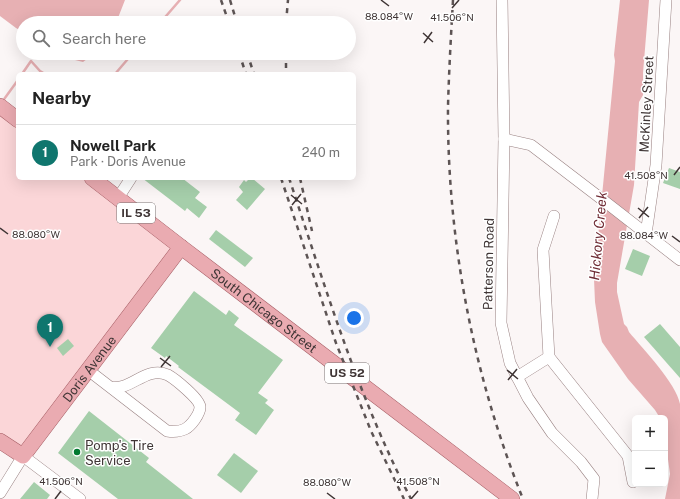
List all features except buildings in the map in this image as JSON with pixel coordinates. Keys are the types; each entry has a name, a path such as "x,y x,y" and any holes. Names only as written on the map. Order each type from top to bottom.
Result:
{"main road":[{"name":"South Chicago Street","path":"95,180 512,499"},
{"name":"Doris Avenue","path":"23,456 181,247"},
{"path":"0,441 23,456"}],"street":[{"name":"Patterson Road","path":"502,0 504,139 501,323 510,363 528,398 552,433 581,462 594,479 592,499"},
{"name":"McKinley Street","path":"646,234 656,165 666,0"},
{"path":"504,139 530,145 680,260"},
{"path":"118,198 130,180"},
{"path":"554,216 543,250 549,357 628,456 632,477"},
{"path":"517,377 549,357"},
{"path":"88,370 110,387 167,431 175,432 186,428 198,414 200,406 196,397 168,375 156,373 144,376 120,388 116,389 110,387"},
{"path":"23,456 80,499"},
{"name":"Doris Avenue","path":"0,493 23,456"}],"shaded area":[{"path":"0,0 125,0 119,16 16,16 16,28 0,16"},
{"path":"620,0 649,0 643,73 643,95 639,102 634,185 617,283 617,292 624,324 666,376 680,404 680,499 665,499 670,474 668,459 668,415 658,415 628,379 602,342 595,302 594,279 615,61 614,55"},
{"path":"75,60 86,60 83,62"},
{"path":"0,112 16,124 16,180 88,180 175,248 17,457 0,447"}],"waterway":[{"path":"166,16 180,0"},
{"path":"117,72 127,60"},
{"path":"23,72 31,61 42,72"},
{"path":"2,102 16,83"}],"railway":[{"path":"221,0 227,16"},
{"path":"230,0 235,16"},
{"path":"287,16 288,0"},
{"path":"453,0 448,106 452,206 458,256 466,306 490,404 505,452 523,499"},
{"path":"241,60 245,72"},
{"path":"249,60 253,72"},
{"path":"286,60 286,72"},
{"path":"282,180 336,343 371,431 404,499"},
{"path":"290,180 329,300 359,381 392,460 411,499"},
{"path":"300,180 312,231"}],"place":[{"name":"Nowell Park","path":"50,347"},
{"name":"Pomp's Tire Service","path":"77,452"}],"water label":[{"name":"Hickory Creek","path":"598,236"}]}
